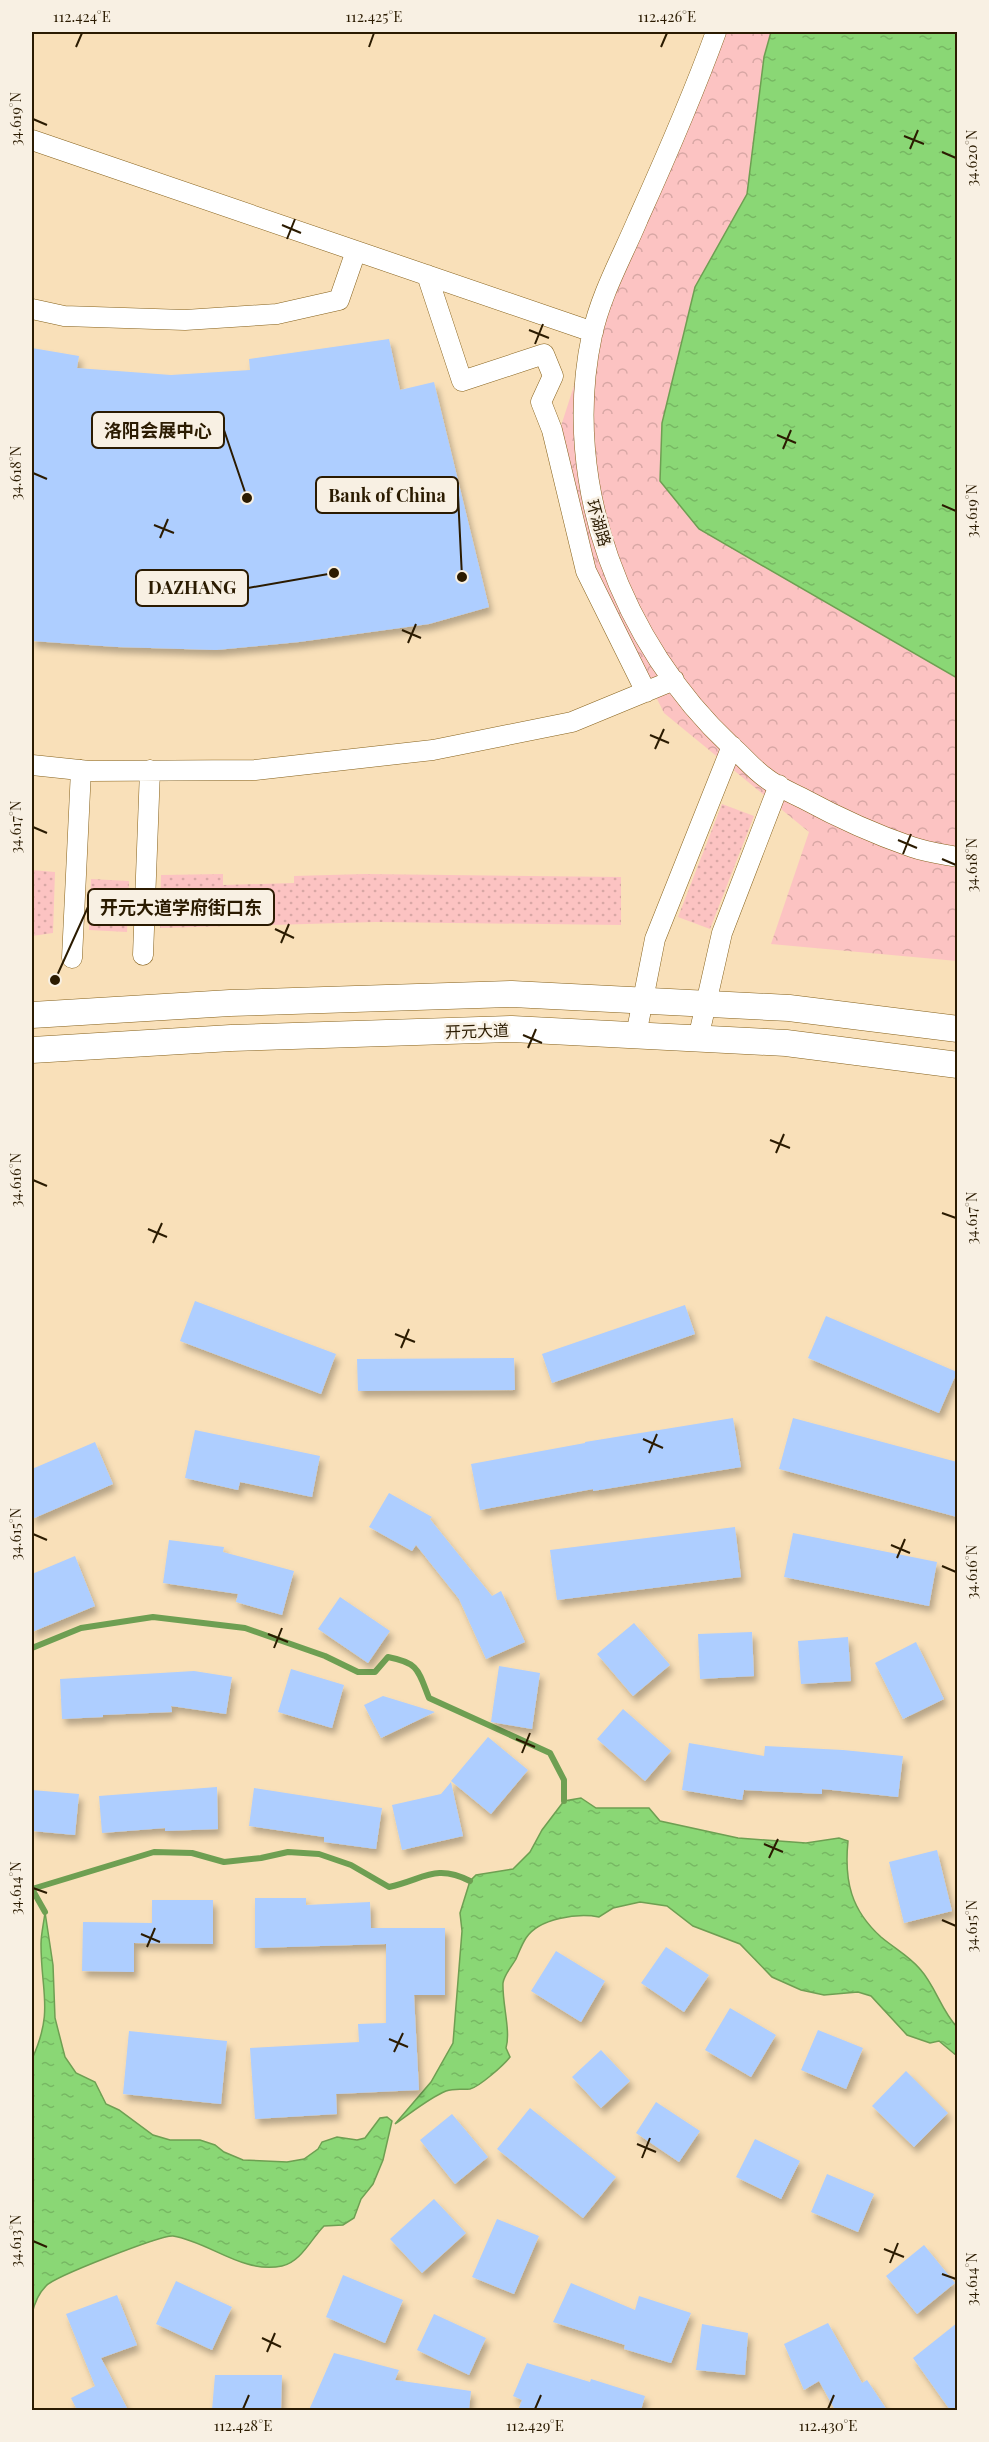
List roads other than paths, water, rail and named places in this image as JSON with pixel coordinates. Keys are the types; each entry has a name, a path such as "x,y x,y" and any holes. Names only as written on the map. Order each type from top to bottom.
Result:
{"main road":[{"path":"32,1015 230,1003 512,994 789,1008 957,1029"},
{"name":"开元大道","path":"32,1050 231,1038 512,1029 786,1043 957,1065"}],"street":[{"name":"环湖路","path":"716,32 695,90 604,294 593,332 587,362 582,416 587,483 610,562 623,595 649,645 674,680 711,727 766,778 838,817 913,847 957,857"},
{"path":"32,140 593,332"},
{"path":"32,309 64,316 185,320 277,314 339,300 356,251"},
{"path":"427,275 462,381 544,354 553,376 541,402 552,430 586,571 646,692"},
{"path":"32,765 81,770 255,770 434,750 572,722 674,680"},
{"path":"636,1035 655,939 732,746"},
{"path":"72,958 81,770"},
{"path":"143,955 150,770"},
{"path":"698,1039 722,933 779,785"}],"water":[{"path":"771,32 957,32 957,678 699,529 660,481 662,423 695,287 747,194 764,57"},
{"path":"581,1798 596,1808 649,1808 660,1821 738,1838 806,1843 839,1838 848,1841 847,1869 856,1905 871,1927 911,1960 926,1976 957,2027 957,2056 939,2041 930,2043 907,2035 871,1996 858,1992 824,1995 801,1990 772,1977 740,1944 693,1926 667,1906 640,1902 613,1908 599,1917 559,1918 532,1931 503,1983 508,2033 506,2048 510,2057 474,2087 446,2091 395,2124 431,2082 453,2043 462,1931 460,1913 470,1881 476,1875 513,1869 530,1852 542,1830 564,1801"},
{"path":"45,1912 53,1965 55,2018 65,2057 76,2073 95,2082 106,2104 119,2110 153,2135 170,2140 200,2140 243,2160 287,2162 304,2159 318,2149 322,2142 337,2137 357,2140 365,2138 380,2118 387,2117 392,2121 383,2160 373,2184 361,2199 354,2218 343,2225 324,2226 295,2260 282,2266 253,2266 187,2239 164,2237 108,2257 53,2281 41,2292 32,2314 32,2059 39,2042 45,2014 41,1936"}],"waterway":[{"path":"32,1648 81,1628 153,1617 245,1628 325,1656 358,1672 375,1672 388,1657 398,1659 416,1669 429,1698 550,1753 564,1780 564,1801"},
{"path":"32,1889 154,1852 192,1853 224,1862 288,1852 319,1854 351,1865 389,1887 438,1873 447,1873 470,1881"},
{"path":"32,1889 45,1912"}],"place":[{"name":"洛阳会展中心","path":"247,498"},
{"name":"DAZHANG","path":"334,573"},
{"name":"Bank of China","path":"462,577"},
{"name":"开元大道学府街口东","path":"55,980"}]}
